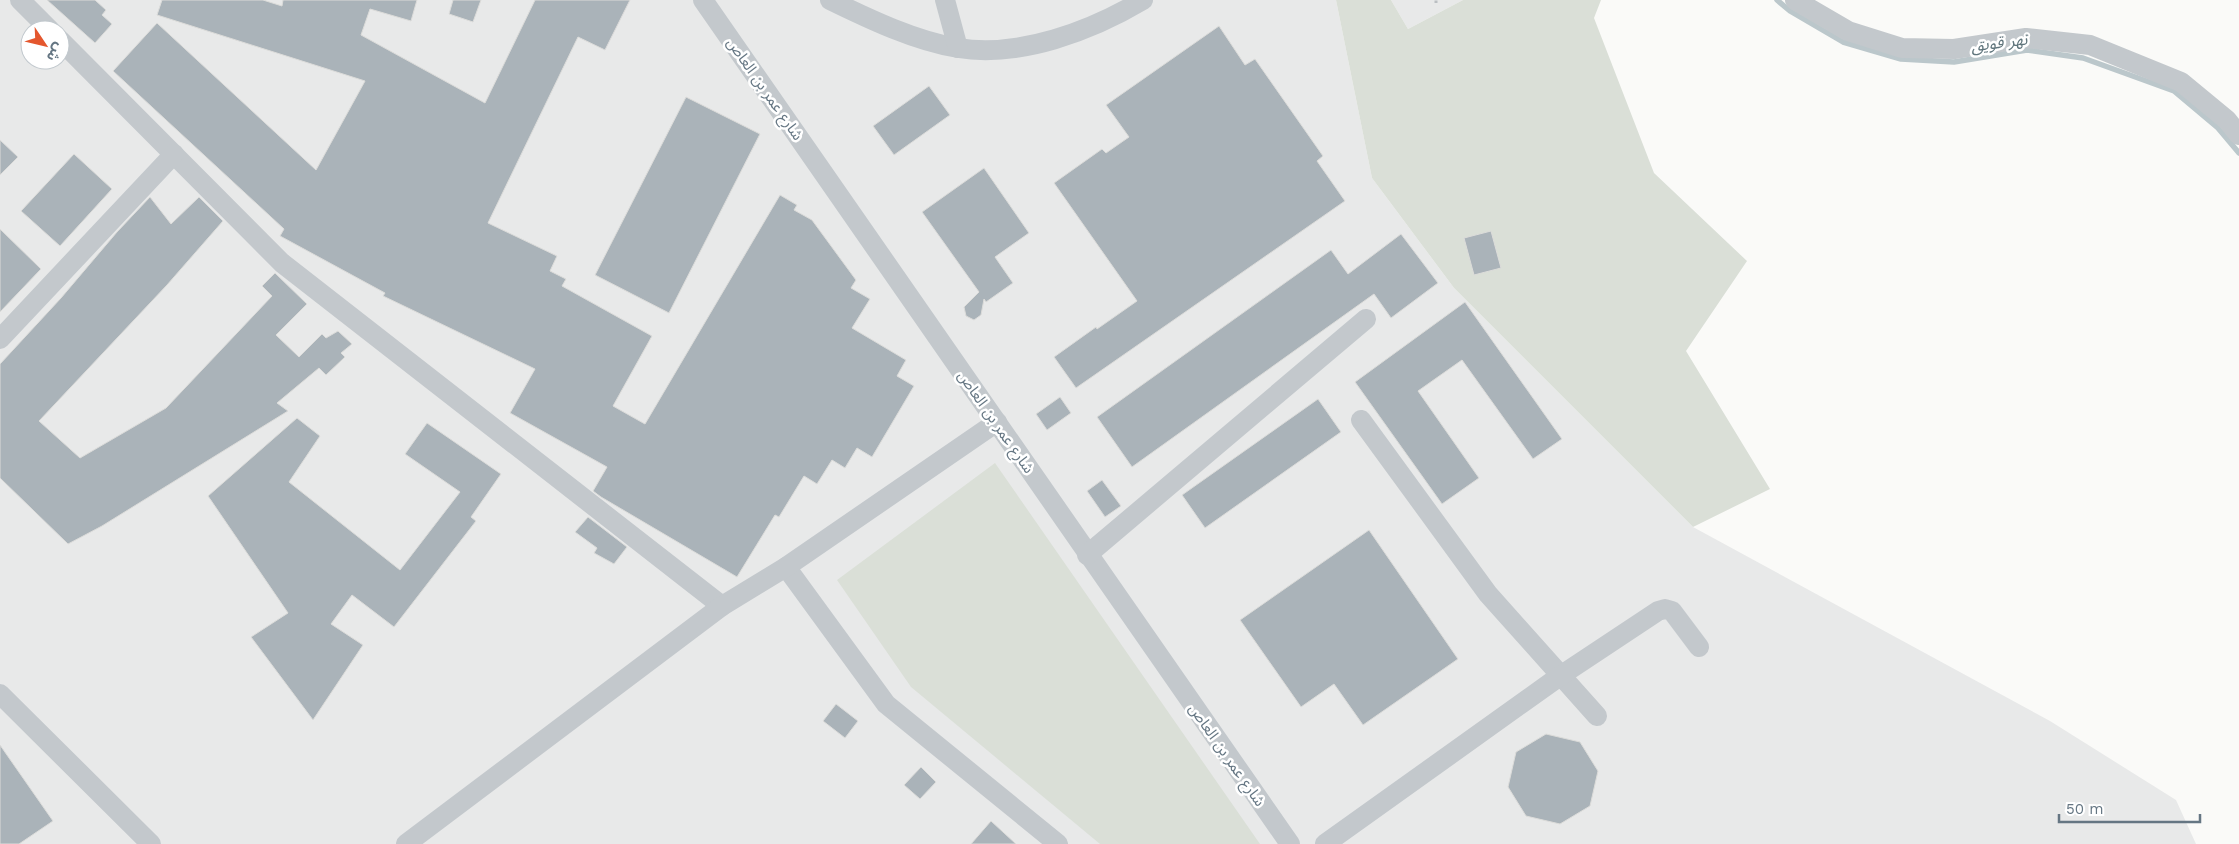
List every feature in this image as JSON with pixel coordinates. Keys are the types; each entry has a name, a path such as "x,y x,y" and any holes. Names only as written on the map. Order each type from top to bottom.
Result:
{"street":[{"path":"20,0 40,20"},
{"name":"شارع عمر بن العاص","path":"703,0 997,422 1087,555 1290,844"},
{"path":"830,0 908,34 958,48 983,50 1013,48 1044,41 1105,20 1143,0"},
{"path":"945,0 958,48"},
{"path":"1795,0 1848,31 1902,48 1954,49 2026,38 2090,45 2181,82 2227,120 2239,135"},
{"path":"70,50 282,263 722,606"},
{"path":"0,339 174,154"},
{"path":"1087,555 1366,319"},
{"path":"1361,420 1488,594 1597,716"},
{"path":"406,844 722,606 786,567 997,422"},
{"path":"786,567 886,704 1058,844"},
{"path":"1325,844 1560,676 1658,611 1665,609 1672,611 1699,647"},
{"path":"0,694 151,844"}],"shaded area":[{"path":"0,0 1336,0 1372,178 1454,288 1693,527 2050,721 2176,800 2196,844 0,844"},
{"path":"1336,0 1391,0 1408,29 1463,0 1601,0 1594,18 1654,173 1747,261 1686,351 1770,489 1693,527 1454,288 1372,178"},
{"path":"1391,0 1463,0 1408,29"},
{"path":"995,463 1260,844 1100,844 911,687 837,580"}],"building":[{"path":"47,0 95,0 106,10 102,15 112,24 95,43"},
{"path":"162,0 263,0 282,6 283,0 417,0 411,21 370,9 361,35 485,103 535,0 630,0 605,50 578,37 488,223 557,256 550,271 566,279 562,286 652,336 613,406 645,424 780,195 797,205 794,210 812,220 856,280 851,288 870,299 852,328 906,360 897,376 914,386 872,457 857,448 845,468 832,460 817,484 804,476 779,517 775,515 737,577 601,497 593,491 607,467 510,413 535,369 383,296 385,293 280,236 284,229 113,71 157,23 316,170 365,81 157,15"},
{"path":"453,0 481,0 473,22 449,14"},
{"path":"1219,26 1245,65 1255,59 1323,156 1317,161 1345,201 1076,388 1054,357 1137,301 1054,183 1102,149 1106,153 1129,137 1106,105"},
{"path":"929,86 950,115 894,155 873,126"},
{"path":"686,97 760,134 669,313 595,275"},
{"path":"0,140 18,157 0,175"},
{"path":"74,154 112,189 60,246 21,211"},
{"path":"984,168 1029,233 995,257 1013,283 986,302 984,299 981,315 974,320 966,316 964,307 979,292 922,212"},
{"path":"150,197 171,224 199,197 223,221 167,285 39,421 80,458 166,408 272,296 262,286 275,273 307,304 276,335 299,357 322,334 326,338 338,331 352,344 341,353 345,357 326,375 319,368 277,403 288,411 102,526 68,544 0,478 0,364"},
{"path":"0,229 41,269 0,312"},
{"path":"1491,231 1501,268 1474,275 1464,238"},
{"path":"1401,234 1438,283 1391,318 1374,294 1132,467 1097,417 1331,250 1348,274"},
{"path":"1465,302 1562,439 1533,459 1462,360 1418,391 1479,478 1442,504 1355,382"},
{"path":"1060,397 1071,413 1047,430 1036,414"},
{"path":"1318,399 1341,432 1205,528 1182,495"},
{"path":"297,418 320,436 289,482 400,570 460,492 405,454 427,423 501,474 471,517 476,521 394,627 352,595 331,624 363,645 313,720 251,637 288,613 208,496"},
{"path":"1102,480 1121,506 1105,517 1087,491"},
{"path":"588,517 627,547 614,564 594,553 597,548 575,532"},
{"path":"1369,530 1458,659 1363,725 1334,684 1301,707 1240,620"},
{"path":"836,704 858,721 845,738 823,721"},
{"path":"1546,734 1580,742 1598,771 1590,806 1560,824 1526,816 1508,787 1516,752"},
{"path":"0,745 53,821 19,844 0,844"},
{"path":"921,767 936,782 920,799 904,785"},
{"path":"991,821 1016,844 971,844"}],"waterway":[{"name":"نهر قويق","path":"1777,0 1790,11 1843,42 1901,59 1954,62 2027,50 2083,58 2174,91 2218,128 2239,153"}]}
